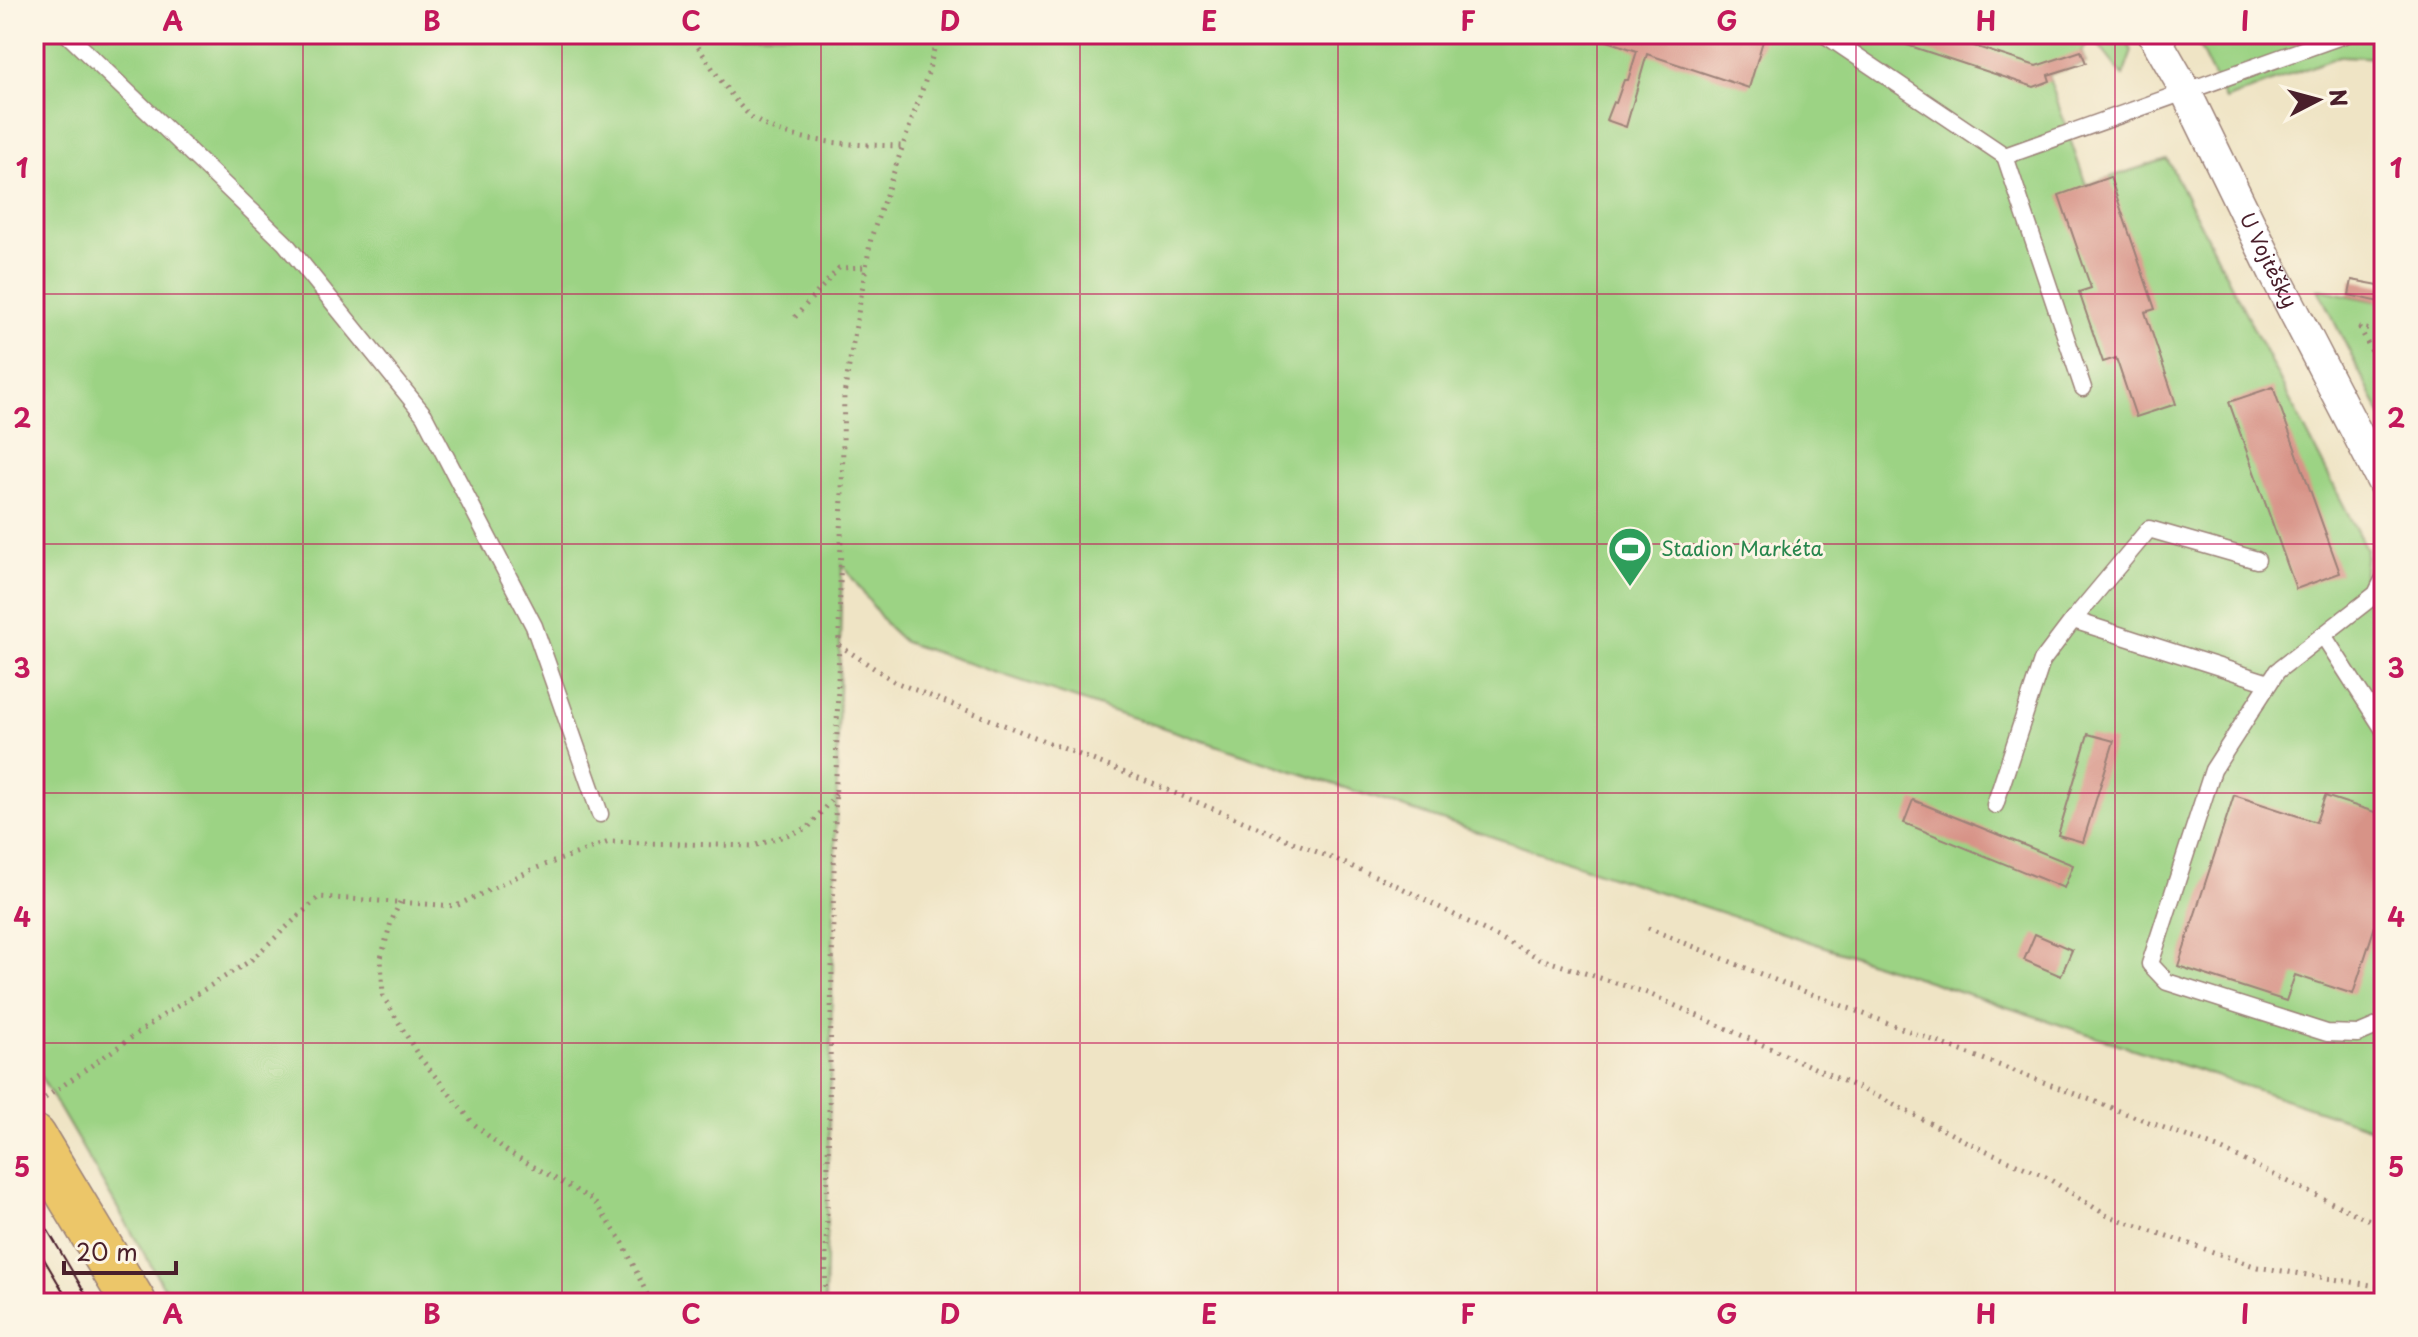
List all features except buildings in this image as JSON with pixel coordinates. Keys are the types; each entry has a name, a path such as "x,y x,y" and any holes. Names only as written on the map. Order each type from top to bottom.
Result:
{"main road":[{"path":"39,1118 134,1303"}],"street":[{"name":"U Vojtěšky","path":"2153,34 2185,90 2275,275 2384,485"}],"lane":[{"path":"67,34 285,243 424,415 534,626 600,814"},
{"path":"1824,34 2005,156 2083,388"},
{"path":"2005,156 2347,34"},
{"path":"1995,805 2042,661 2149,529 2257,560"},
{"path":"2384,578 2376,594 2277,671 2213,770 2150,964 2167,982 2327,1033 2358,1034 2384,1023"},
{"path":"2073,620 2269,683"},
{"path":"2323,635 2384,730"}],"path":[{"path":"689,34 749,115 783,132 830,142 903,146"},
{"path":"825,1303 844,395 871,238 928,73 938,34"},
{"path":"795,317 839,268 866,267"},
{"path":"2383,372 2360,328 2384,332"},
{"path":"839,645 895,682 1392,883 1541,959 1647,993 1879,1097 1969,1143 2046,1177 2106,1215 2257,1267 2384,1287"},
{"path":"39,1118 165,1014 250,961 319,897 456,906 531,870 609,842 754,846 808,828 837,794"},
{"path":"400,902 381,958 383,996 418,1055 474,1124 508,1152 593,1200 623,1243 651,1303"},
{"path":"1648,928 1785,984 2220,1149 2364,1218 2384,1224"}],"green space":[{"path":"34,34 2122,34 2132,51 2123,76 2094,39 2081,51 2086,63 2048,75 2086,185 2167,159 2366,549 2363,582 2384,600 2384,1132 904,642 889,628 842,564 825,1303 173,1303 34,1065"},
{"path":"2193,34 2384,34 2384,58 2339,56 2225,100"},
{"path":"2318,289 2384,303 2384,421"}],"tram line":[{"path":"34,1207 91,1303"},
{"path":"34,1242 70,1303"}],"place":[{"name":"Stadion Markéta","path":"1630,588"}]}
